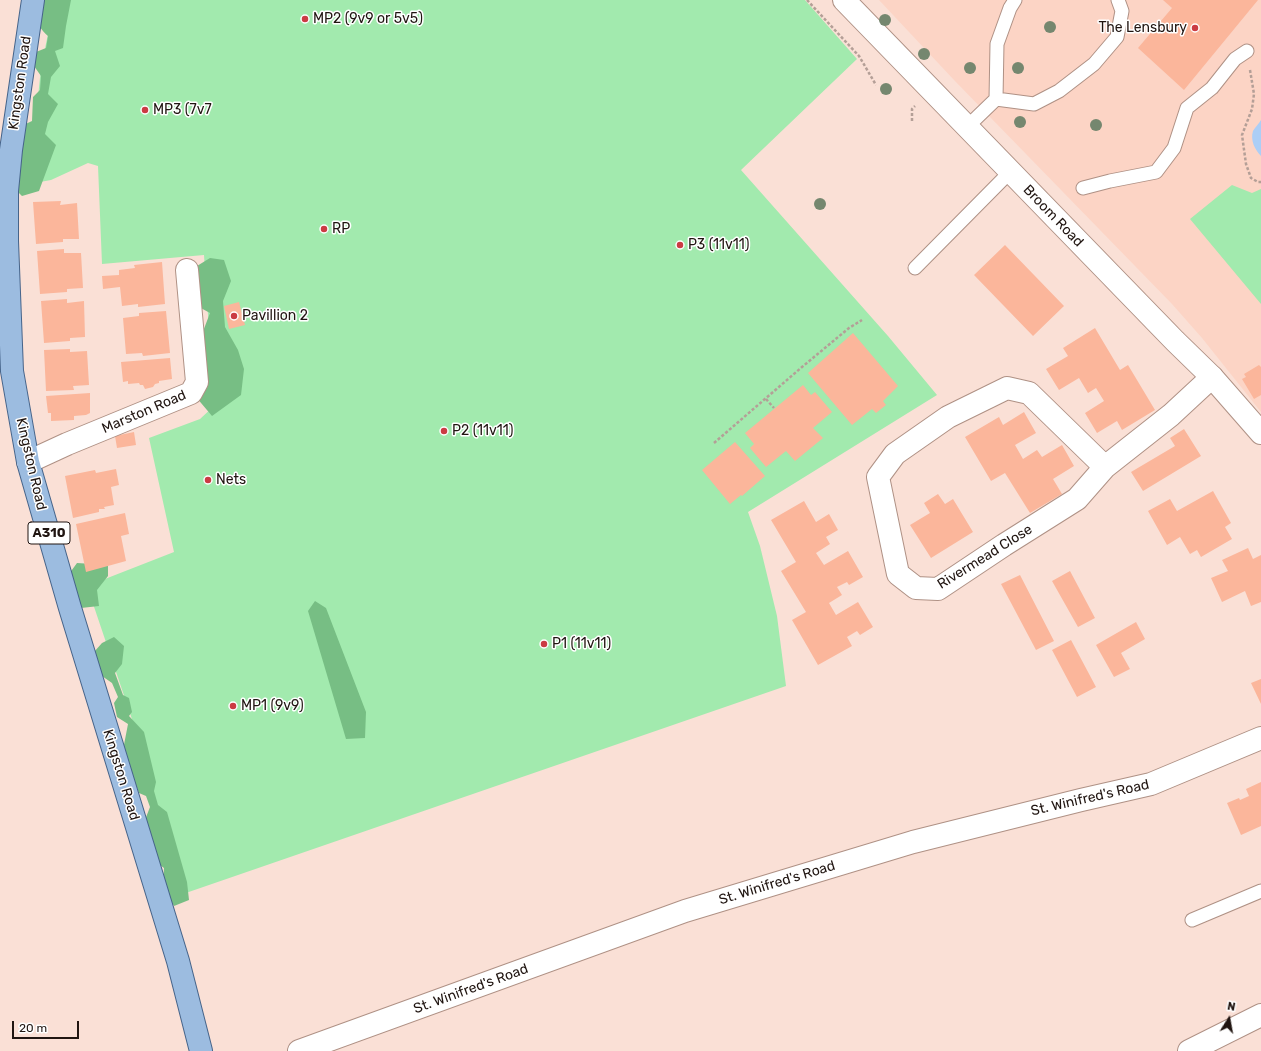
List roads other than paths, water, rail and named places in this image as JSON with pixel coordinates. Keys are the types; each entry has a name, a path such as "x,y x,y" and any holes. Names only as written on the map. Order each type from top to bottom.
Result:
{"main road":[{"name":"Kingston Road","path":"33,0 11,150 7,191 6,241 12,371 28,462 75,623 178,961 201,1051"}],"street":[{"name":"Broom Road","path":"844,0 1174,341 1212,377 1261,432"},
{"name":"Marston Road","path":"28,462 190,392 197,382 186,270"},
{"name":"Rivermead Close","path":"1105,467 1029,393 1007,388 948,417 894,454 878,477 898,574 916,588 938,589 1076,499 1105,467 1170,415 1212,377"},
{"name":"St. Winifred's Road","path":"299,1051 685,911 913,842 1080,800 1151,784 1261,738"},
{"path":"1189,1051 1261,1015"}],"lane":[{"path":"967,127 996,99 997,44 1010,8 1015,0"},
{"path":"996,99 1034,104 1059,91 1094,64 1117,37 1122,11 1118,0"},
{"path":"1083,188 1156,172 1174,148 1187,108 1212,88 1235,59 1247,51"},
{"path":"915,268 1010,172"},
{"path":"1192,920 1261,891"}],"water":[{"path":"1261,120 1261,156 1255,148 1252,134"}],"place":[{"name":"MP2 (9v9 or 5v5)","path":"305,19"},
{"name":"The Lensbury","path":"1195,28"},
{"name":"MP3 (7v7","path":"145,110"},
{"name":"RP","path":"324,229"},
{"name":"P3 (11v11)","path":"680,245"},
{"name":"Pavillion 2","path":"234,316"},
{"name":"P2 (11v11)","path":"444,431"},
{"name":"Nets","path":"208,480"},
{"name":"P1 (11v11)","path":"544,644"},
{"name":"MP1 (9v9)","path":"233,706"}]}
